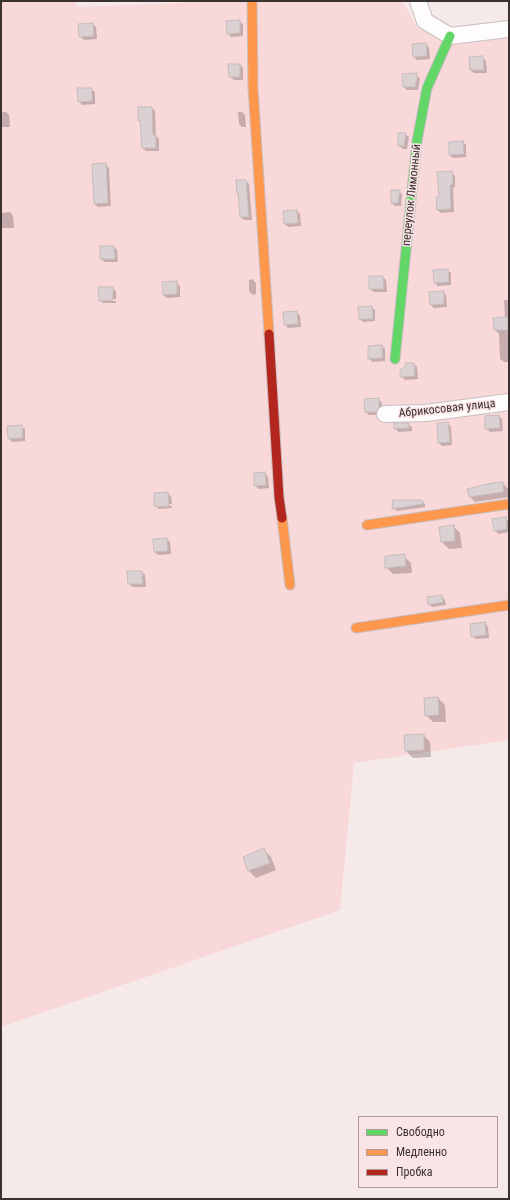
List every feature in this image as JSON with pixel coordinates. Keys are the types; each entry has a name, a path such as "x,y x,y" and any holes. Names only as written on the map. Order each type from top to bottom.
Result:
{"street":[{"path":"252,1 254,88 279,497 290,585"},
{"path":"418,1 425,22 450,36 509,29"},
{"name":"переулок Лимонный","path":"395,359 417,141 427,88 450,36"},
{"name":"Абрикосовая улица","path":"385,414 426,413 509,402"},
{"path":"366,525 509,504"},
{"path":"356,628 509,605"}],"shaded area":[{"path":"1,1 76,1 76,7 225,1 402,1 418,28 451,45 509,38 509,740 354,763 340,910 1,1027"}],"building":[{"path":"240,20 240,33 227,34 226,21"},
{"path":"93,23 94,36 79,37 78,24"},
{"path":"426,43 427,56 413,57 412,44"},
{"path":"483,56 484,70 470,70 469,57"},
{"path":"228,64 240,64 240,77 229,77"},
{"path":"417,73 415,87 403,87 402,74"},
{"path":"77,88 92,88 92,101 78,102"},
{"path":"138,107 152,107 153,135 156,135 156,148 142,148 140,120 138,121"},
{"path":"398,133 406,133 404,146 398,146"},
{"path":"463,141 464,154 449,155 449,142"},
{"path":"106,163 108,203 94,204 92,164"},
{"path":"452,171 453,184 450,185 451,209 437,210 436,197 439,197 437,172"},
{"path":"236,180 246,180 249,217 240,217"},
{"path":"391,190 400,190 398,203 391,203"},
{"path":"297,210 298,223 284,224 283,211"},
{"path":"100,246 114,246 115,259 100,259"},
{"path":"448,269 449,282 434,283 433,270"},
{"path":"369,276 383,276 384,289 369,289"},
{"path":"177,281 177,294 163,295 162,282"},
{"path":"98,287 113,287 113,300 99,301"},
{"path":"444,291 444,304 430,305 429,292"},
{"path":"372,306 373,319 359,319 358,307"},
{"path":"297,311 298,324 284,325 283,312"},
{"path":"508,317 508,330 494,330 493,318"},
{"path":"382,345 383,358 368,359 368,346"},
{"path":"406,363 414,363 415,376 400,377 400,370 405,367"},
{"path":"379,398 379,407 376,412 365,412 364,399"},
{"path":"499,415 500,428 485,429 485,416"},
{"path":"448,422 450,442 438,443 437,423"},
{"path":"394,423 409,423 409,428 394,429"},
{"path":"22,425 23,438 8,439 7,426"},
{"path":"265,472 266,485 254,486 254,473"},
{"path":"503,482 504,492 469,497 467,489"},
{"path":"168,492 169,506 154,506 154,493"},
{"path":"393,500 422,500 423,504 392,509"},
{"path":"506,517 507,529 494,531 492,519"},
{"path":"454,525 455,541 441,542 439,527"},
{"path":"167,538 168,551 154,552 153,539"},
{"path":"405,554 406,566 385,568 385,556"},
{"path":"127,571 142,571 143,584 128,584"},
{"path":"442,595 443,602 428,605 427,597"},
{"path":"485,622 486,635 471,637 470,624"},
{"path":"438,697 439,715 425,716 424,698"},
{"path":"424,734 424,750 405,751 404,735"},
{"path":"264,848 270,863 248,871 243,857"}],"traffic: fast":[{"path":"395,359 417,141 427,88 450,36"}],"traffic: slow":[{"path":"252,1 253,88 269,334"},
{"path":"367,525 509,504"},
{"path":"282,518 290,585"},
{"path":"356,628 509,605"}],"traffic: jam":[{"path":"269,334 279,497 282,518"}]}
